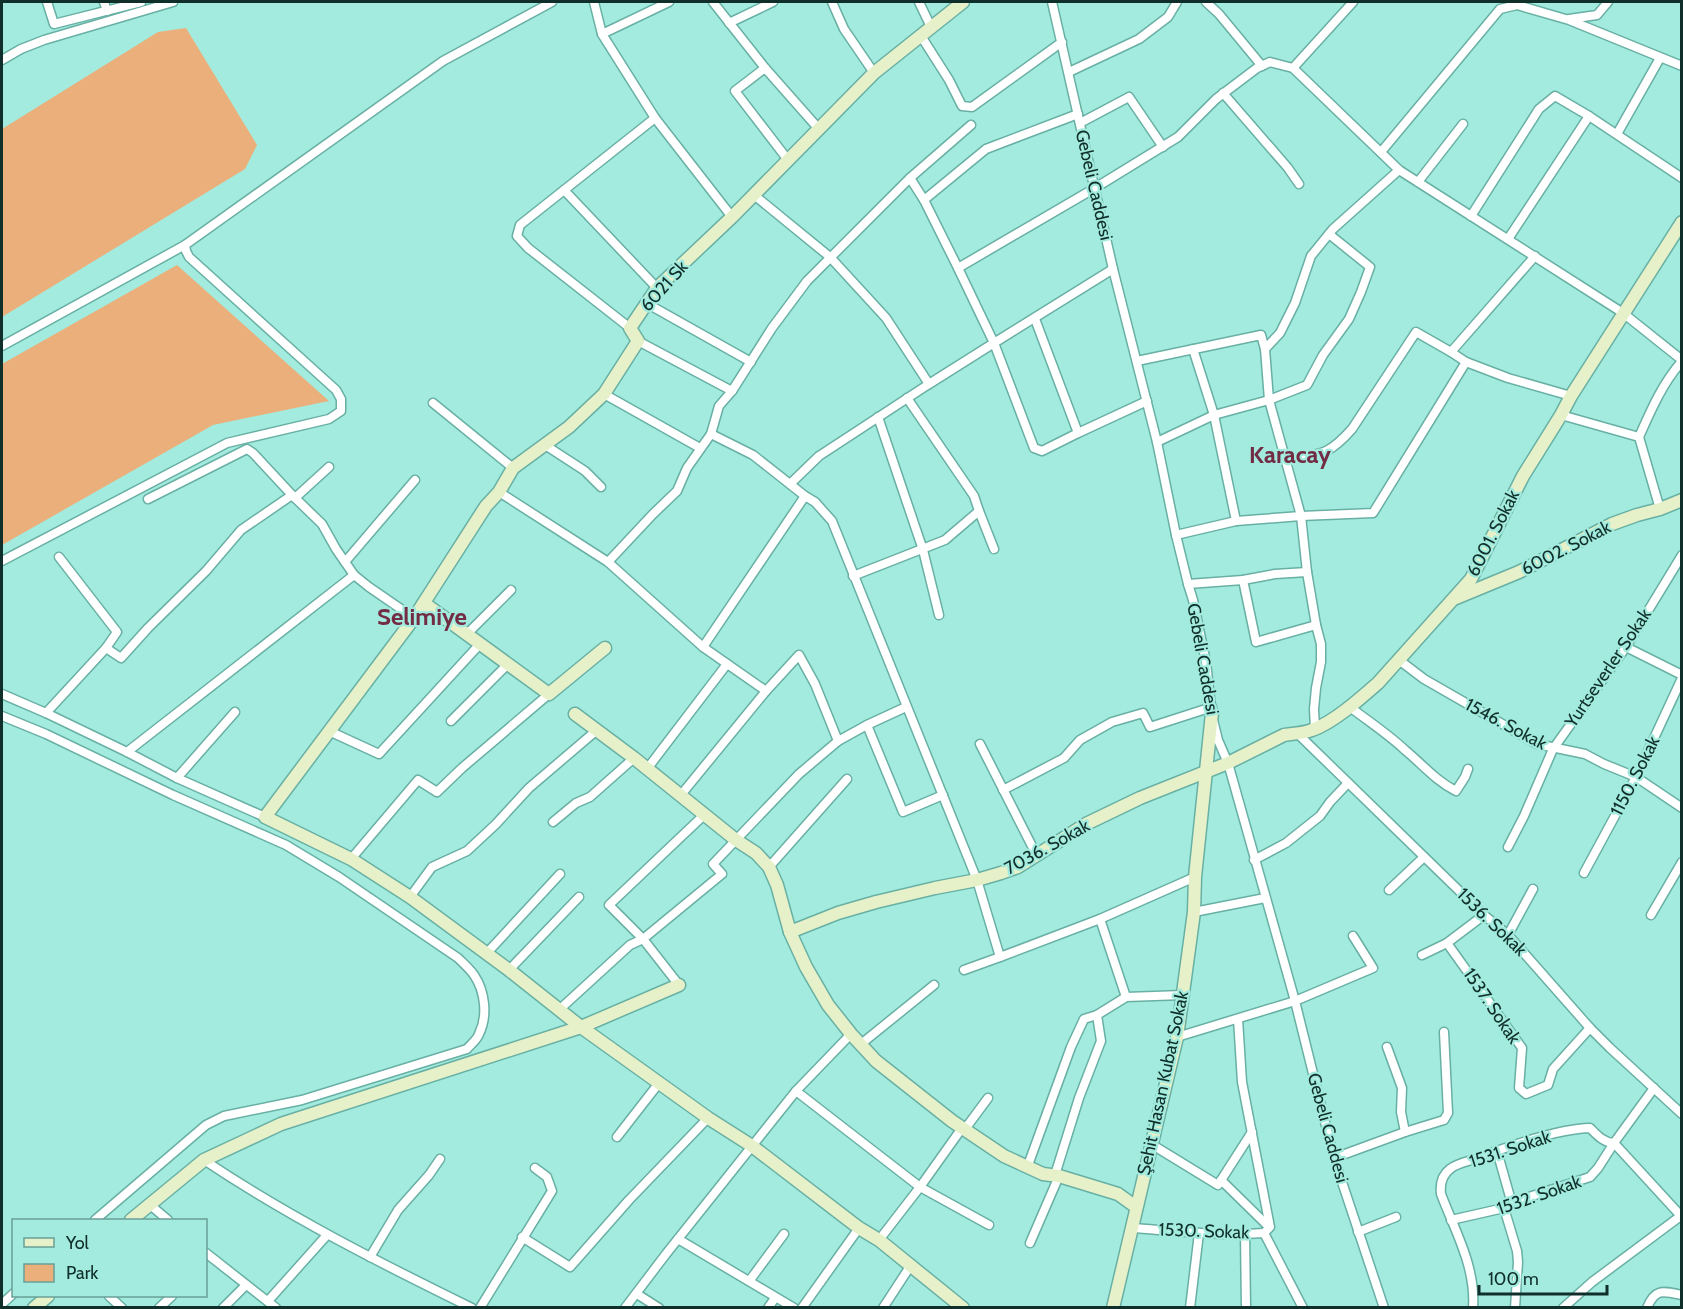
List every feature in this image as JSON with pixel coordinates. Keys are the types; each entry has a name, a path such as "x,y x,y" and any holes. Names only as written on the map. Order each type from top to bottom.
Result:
{"street":[{"path":"47,2 54,24 141,2"},
{"path":"104,2 107,11"},
{"path":"2,60 44,40 173,2"},
{"path":"2,346 185,244 443,61 552,2"},
{"path":"594,2 602,33 655,118 732,217"},
{"path":"602,33 669,2"},
{"path":"713,2 765,68 818,129"},
{"path":"729,23 773,2"},
{"path":"832,2 843,28 874,72"},
{"path":"919,2 931,27"},
{"name":"6021 Sk","path":"638,341 630,328 657,288 732,217 874,72 963,2"},
{"name":"Gebeli Caddesi","path":"1052,2 1113,269 1157,442 1176,536 1193,600 1218,740 1228,764 1295,1001 1334,1158 1384,1308"},
{"path":"1069,72 1139,39 1168,17 1177,2"},
{"path":"1206,2 1219,14 1262,66"},
{"path":"1293,68 1353,2"},
{"path":"1494,2 1500,9"},
{"path":"1569,20 1598,15 1608,2"},
{"path":"1381,152 1500,9 1518,3 1569,20 1682,66"},
{"path":"921,36 949,80 962,106 972,107 1062,42"},
{"path":"1617,134 1660,58"},
{"path":"958,268 1163,147 1178,137 1223,93 1262,66 1270,62 1293,68 1399,170 1623,313 1682,360 1668,376 1638,437 1660,509"},
{"path":"765,68 735,91 788,160"},
{"path":"1223,93 1288,168 1299,184"},
{"path":"1471,216 1539,109 1555,96 1682,178"},
{"path":"924,200 986,150 1079,118 1129,97 1163,147"},
{"path":"1508,239 1589,116"},
{"path":"630,328 528,248 517,236 520,225 655,118"},
{"path":"1418,182 1463,124"},
{"path":"608,562 652,514 677,491 687,468 711,434 719,406 732,391 772,328 807,281 910,178 971,125"},
{"path":"1265,349 1280,333 1311,256 1329,234 1399,170"},
{"path":"910,178 924,200 994,343 1034,448 1042,451 1147,401"},
{"path":"564,190 657,288"},
{"path":"754,195 830,257 886,318 929,384"},
{"name":"6001. Sokak","path":"1228,764 1284,735 1299,735 1315,729 1350,707 1378,683 1471,579 1523,476 1682,222"},
{"path":"1157,442 1214,415 1269,400 1307,385 1323,355 1348,319 1370,267 1329,234"},
{"path":"2,561 227,443 329,420 341,411 341,399 336,390 189,257 185,244"},
{"path":"1451,352 1535,256"},
{"path":"790,483 819,456 1113,269"},
{"path":"646,303 751,362"},
{"path":"1035,319 1078,433"},
{"path":"1287,459 1327,452 1339,443 1352,429 1416,332 1466,362 1508,378 1571,396"},
{"path":"1137,361 1261,335 1265,349 1269,400 1301,516 1307,572 1321,644 1321,662 1314,709 1315,729"},
{"path":"265,817 414,618 513,468 569,427 603,394 638,341 732,391"},
{"path":"1193,349 1214,415 1236,521"},
{"path":"1176,536 1236,521 1373,513 1466,362"},
{"path":"603,394 700,448"},
{"path":"907,398 974,496 994,549"},
{"path":"433,402 513,468"},
{"path":"1561,415 1638,437"},
{"path":"878,417 922,549 939,615"},
{"path":"711,434 753,455 804,496 815,502 832,521 977,880 1000,957"},
{"path":"544,445 585,471 601,487"},
{"path":"148,499 247,449 322,524 354,574 414,618"},
{"path":"106,648 121,658 147,628 206,571 241,530 293,497 329,467"},
{"path":"345,562 415,480"},
{"path":"499,492 608,562 703,647 766,691"},
{"path":"703,647 804,496"},
{"name":"6002. Sokak","path":"1452,599 1519,572 1612,524 1682,500"},
{"path":"854,576 945,540 979,511"},
{"name":"Yurtseverler Sokak","path":"1508,847 1553,748 1626,647 1682,555"},
{"path":"46,713 106,648 117,632 59,557"},
{"path":"1671,571 1682,574"},
{"path":"1188,584 1307,572"},
{"path":"127,752 354,574"},
{"path":"1243,580 1256,642 1316,625"},
{"path":"466,635 511,590"},
{"path":"424,603 549,694"},
{"path":"329,730 379,754 479,645"},
{"path":"1626,647 1682,676"},
{"path":"351,859 418,780 437,792 462,768 604,648"},
{"path":"680,796 766,691 799,655 815,684 838,741"},
{"name":"1546. Sokak","path":"1399,660 1424,680 1537,744 1585,754 1636,777 1682,808"},
{"path":"647,769 727,664"},
{"path":"451,721 507,665"},
{"name":"1150. Sokak","path":"1584,873 1636,777 1682,676"},
{"path":"2,694 351,859 410,897 509,970 581,1027 708,1118 752,1146 859,1228 911,1264 963,1308"},
{"path":"560,1009 630,945 643,939 722,874 713,864 799,774 838,741 906,707"},
{"path":"1350,707 1405,749 1436,778 1456,791 1468,769"},
{"path":"1003,790 1064,758 1080,740 1113,722 1143,713 1150,727 1212,710"},
{"name":"Şehit Hasan Kubat Sokak","path":"1113,1308 1177,1036 1184,995 1194,912 1194,877 1212,710"},
{"path":"177,778 235,712"},
{"path":"575,714 736,840 756,853 769,867 777,885 790,932 812,977 828,1005 876,1060 963,1129 1004,1156 1043,1174 1057,1175 1118,1194 1136,1207"},
{"path":"2,716 286,845 315,862 458,958 475,976 484,1003 480,1034 467,1049 309,1098 214,1120 97,1219"},
{"path":"867,725 903,812 944,795"},
{"path":"410,897 432,867 466,851 496,824 529,788 597,730"},
{"name":"1536. Sokak","path":"1299,735 1484,915 1508,935 1590,1028 1682,1114"},
{"path":"980,744 1036,854"},
{"path":"553,822 576,803 590,797 634,758"},
{"name":"7036. Sokak","path":"790,932 838,913 876,902 977,880 1018,867 1086,824 1140,798 1228,764"},
{"path":"769,867 847,779"},
{"path":"1254,860 1286,843 1320,816 1348,783"},
{"path":"133,1219 204,1160 281,1124 581,1027 679,985 643,939 609,905 704,814"},
{"path":"1389,890 1424,857"},
{"path":"1651,915 1682,862"},
{"path":"486,954 560,874"},
{"path":"964,970 1100,919 1194,877"},
{"path":"1508,935 1533,889"},
{"path":"509,970 579,897"},
{"path":"1194,912 1265,898"},
{"path":"1422,955 1447,943 1484,915"},
{"path":"1100,919 1126,997"},
{"path":"1177,1036 1295,1001 1373,968 1353,936"},
{"name":"1537. Sokak","path":"1447,943 1522,1048 1519,1088 1526,1094 1548,1084 1553,1069 1590,1028"},
{"path":"861,1044 934,985"},
{"path":"1027,1168 1071,1047 1084,1019 1097,1015 1126,997 1184,995"},
{"path":"1030,1243 1057,1175 1079,1098 1101,1041 1097,1015"},
{"path":"1238,1019 1242,1082 1267,1230"},
{"path":"1334,1158 1444,1120 1448,1113 1443,1032"},
{"path":"626,1308 796,1091 851,1034"},
{"path":"1387,1047 1402,1088 1401,1112 1405,1132"},
{"path":"617,1137 659,1083"},
{"name":"1532. Sokak","path":"1451,1220 1508,1206 1590,1177 1654,1088"},
{"path":"796,1091 920,1187 989,1225"},
{"path":"879,1240 988,1098"},
{"path":"522,1237 570,1267 629,1200 708,1118"},
{"name":"1531. Sokak","path":"1473,1308 1474,1294 1468,1264 1440,1188 1446,1173 1451,1168 1497,1150 1547,1136 1590,1128 1609,1143 1614,1143 1681,1215"},
{"path":"1219,1183 1252,1132"},
{"path":"1151,1144 1219,1183 1267,1230"},
{"path":"1497,1150 1517,1251 1515,1308"},
{"path":"370,1257 399,1210 440,1159"},
{"path":"204,1160 327,1235 472,1308"},
{"path":"480,1308 552,1191 547,1177 535,1168"},
{"path":"149,1204 166,1219"},
{"path":"1563,1308 1592,1282 1681,1215"},
{"path":"1358,1232 1396,1217"},
{"path":"802,1308 859,1228"},
{"name":"1530. Sokak","path":"1132,1228 1245,1234 1267,1230 1303,1308"},
{"path":"1190,1308 1200,1233"},
{"path":"750,1280 784,1234"},
{"path":"1245,1234 1246,1308"},
{"path":"268,1301 327,1235"},
{"path":"678,1239 794,1308"},
{"path":"208,1258 276,1308"},
{"path":"883,1308 911,1264"},
{"path":"223,1308 246,1285"},
{"path":"1647,1308 1657,1293 1682,1295"},
{"path":"637,1294 659,1308"},
{"path":"34,1308 47,1297"},
{"path":"110,1297 122,1308"},
{"path":"159,1308 171,1297"},
{"path":"768,1308 775,1298"}],"green space":[{"path":"186,28 257,145 245,169 2,317 2,129 158,32"},
{"path":"177,265 329,401 213,425 2,545 2,364"}],"district":[{"name":"Karacay","path":"1290,454"},
{"name":"Selimiye","path":"422,616"}]}
